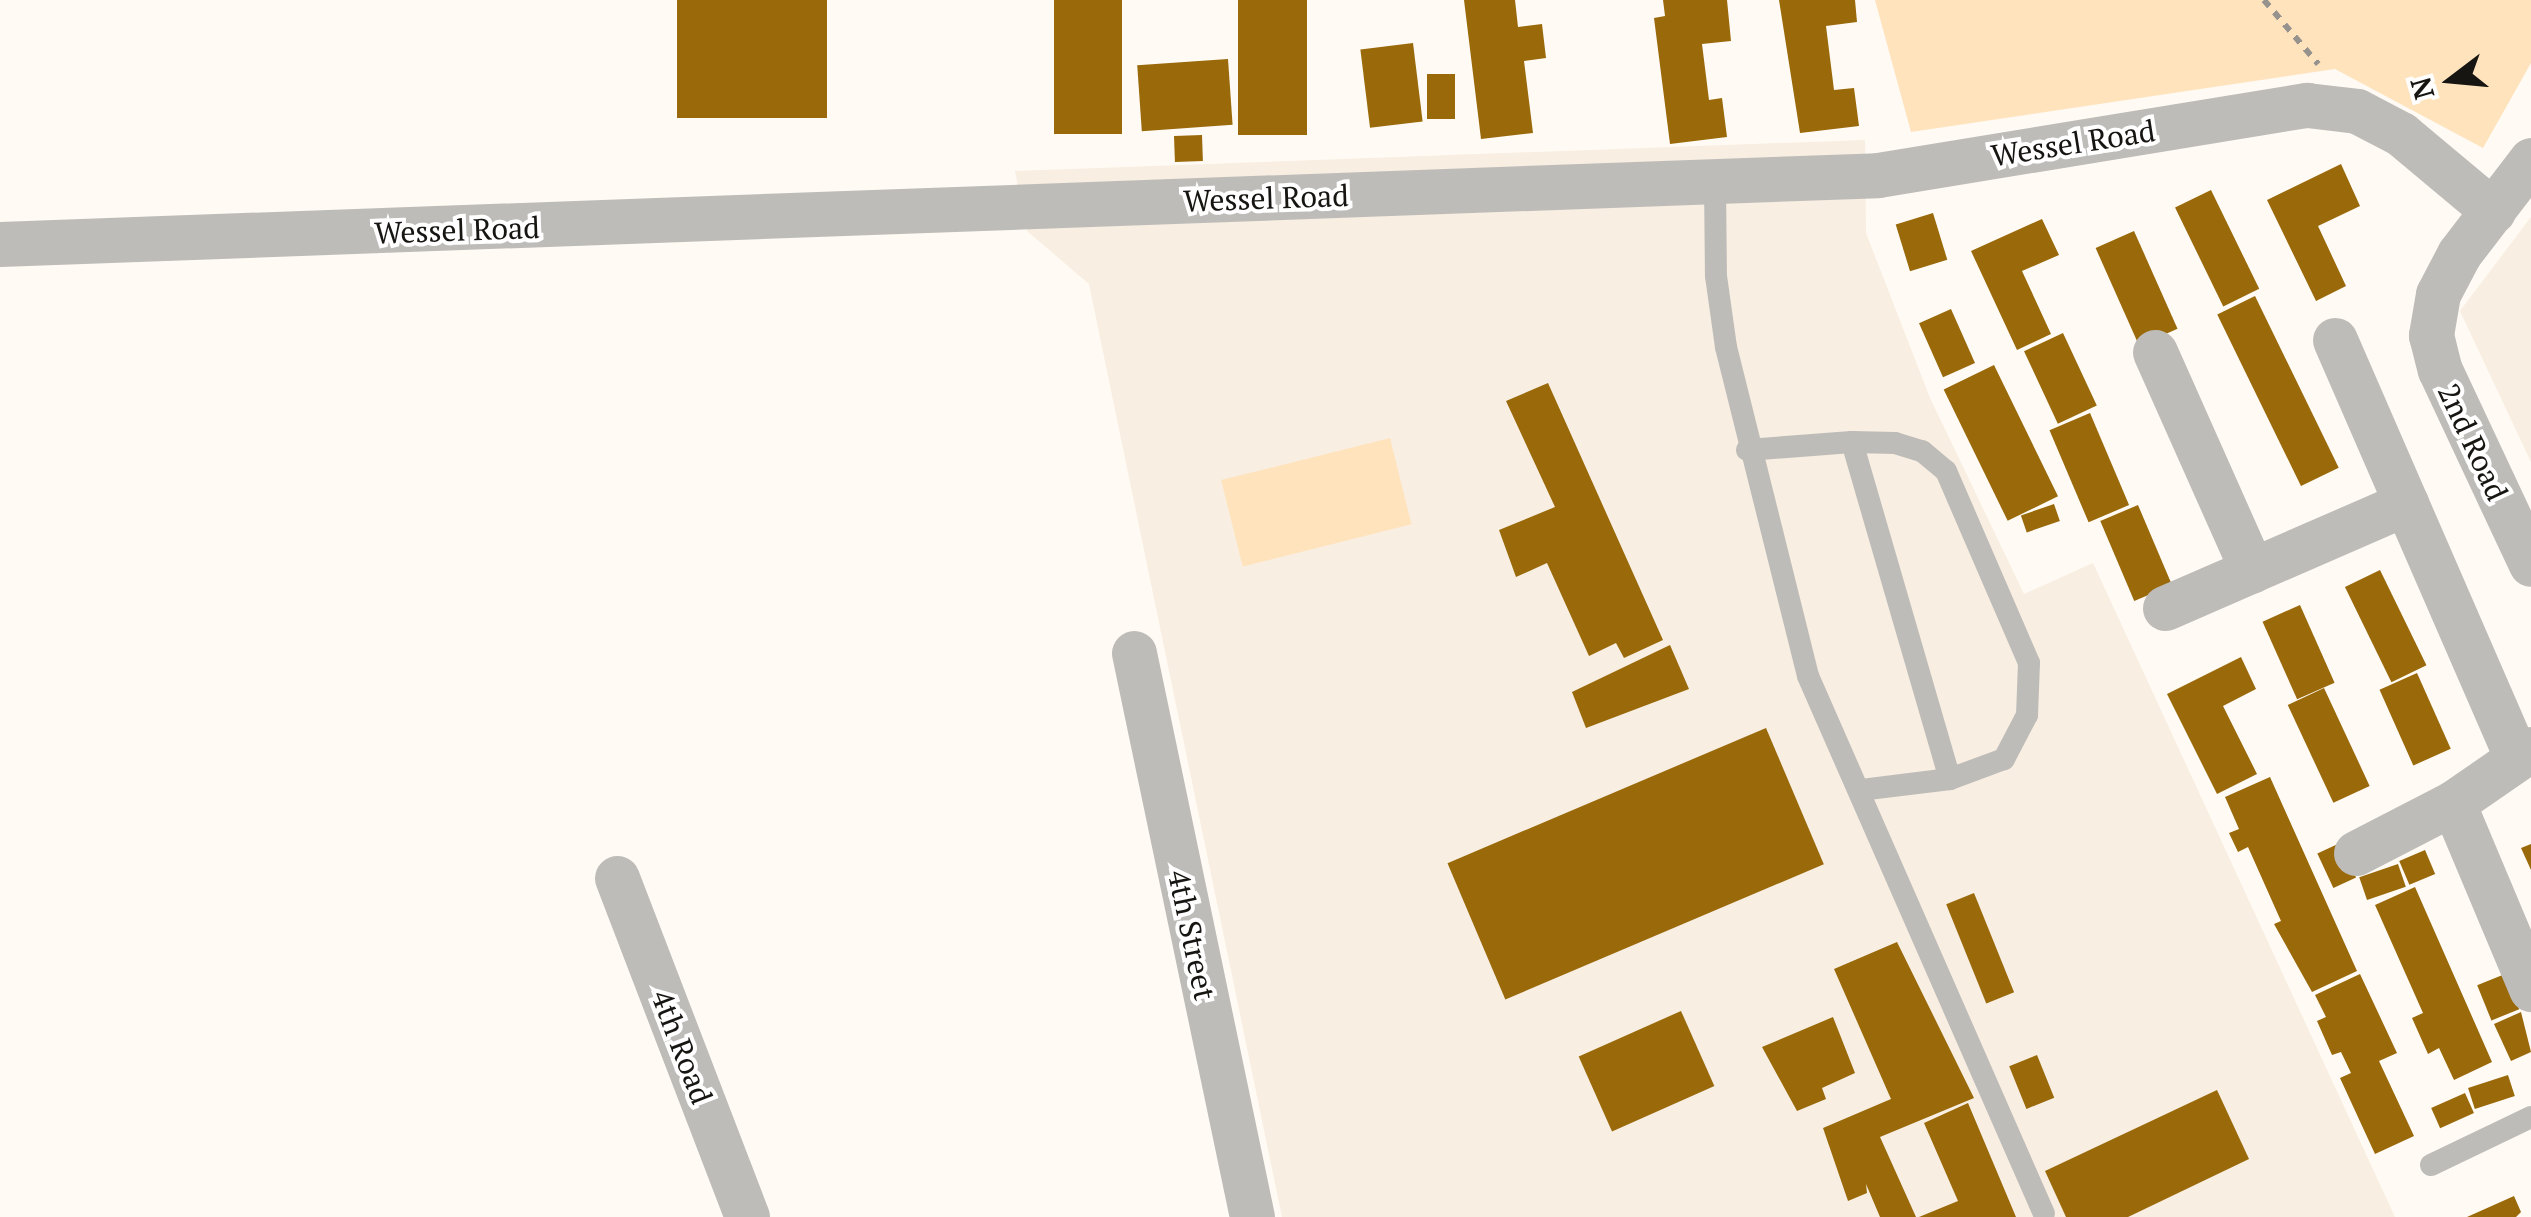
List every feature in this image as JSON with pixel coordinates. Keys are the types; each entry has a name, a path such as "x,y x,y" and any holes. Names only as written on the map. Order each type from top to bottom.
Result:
{"street":[{"name":"Wessel Road","path":"0,244 1715,184 1878,175 2307,105 2358,110 2401,134 2493,210"},
{"path":"2493,210 2531,160"},
{"name":"2nd Road","path":"2493,210 2459,254 2431,315 2440,370 2531,564"},
{"path":"2336,340 2406,502 2524,753 2453,803 2356,854"},
{"path":"2155,352 2252,570"},
{"path":"2165,608 2406,502"},
{"name":"4th Street","path":"1134,653 1252,1217"},
{"path":"2453,803 2531,989"},
{"name":"4th Road","path":"617,878 747,1217"}],"lane":[{"path":"1715,184 1716,276 1748,450 1808,676 2044,1214"},
{"path":"1748,450 1852,442 1895,443 1922,451 1946,471 2029,663 2028,715 2004,759 1950,779 1860,790"},
{"path":"1852,442 1950,779"},
{"path":"2430,1165 2531,1116"}],"path":[{"path":"2264,0 2358,110"}],"shaded area":[{"path":"1875,0 2531,0 2531,63 2483,148 2335,69 1911,132"},
{"path":"1865,140 1866,233 1930,398 2024,594 2093,563 2395,1217 1282,1217 1089,284 1027,231 1015,171"},
{"path":"2531,217 2531,462 2460,311"},
{"path":"1390,438 1412,524 1243,566 1221,480"}],"building":[{"path":"677,0 827,0 827,118 677,118"},
{"path":"1054,0 1122,0 1122,134 1054,134"},
{"path":"1238,0 1307,0 1307,135 1238,135"},
{"path":"1464,0 1515,0 1518,27 1542,24 1546,58 1524,61 1533,133 1481,139"},
{"path":"1663,0 1727,0 1731,41 1702,44 1709,100 1722,98 1727,137 1670,144 1654,18 1665,16"},
{"path":"1779,0 1855,0 1857,22 1826,26 1834,90 1854,88 1859,126 1800,133"},
{"path":"1413,43 1423,121 1370,128 1360,49"},
{"path":"1228,59 1233,125 1142,131 1137,65"},
{"path":"1427,74 1455,74 1455,119 1427,119"},
{"path":"1202,135 1203,161 1175,162 1174,136"},
{"path":"2341,164 2360,206 2318,226 2346,286 2316,301 2267,200"},
{"path":"2211,190 2259,289 2223,306 2175,208"},
{"path":"1933,213 1947,260 1910,271 1896,224"},
{"path":"2042,219 2059,255 2022,271 2051,334 2017,350 1971,251"},
{"path":"2134,231 2178,329 2139,346 2096,248"},
{"path":"2255,296 2339,468 2301,486 2217,314"},
{"path":"1951,309 1975,363 1943,377 1919,323"},
{"path":"2063,333 2097,406 2058,424 2024,351"},
{"path":"1994,365 2058,496 2008,521 1944,390"},
{"path":"1548,383 1663,640 1624,658 1616,643 1589,656 1547,563 1516,577 1499,530 1555,507 1506,401"},
{"path":"2090,413 2129,505 2089,522 2049,430"},
{"path":"2054,504 2060,521 2027,532 2021,515"},
{"path":"2138,505 2172,585 2134,601 2100,521"},
{"path":"2380,570 2426,665 2391,682 2345,587"},
{"path":"2300,605 2335,683 2297,699 2263,622"},
{"path":"1670,645 1689,689 1586,728 1572,692"},
{"path":"2241,657 2256,689 2223,706 2257,774 2217,794 2167,694"},
{"path":"2417,673 2451,749 2413,766 2380,690"},
{"path":"2324,688 2370,786 2333,803 2288,705"},
{"path":"1766,728 1824,864 1505,999 1448,863"},
{"path":"2270,777 2357,971 2312,992 2274,924 2281,921 2248,847 2238,852 2229,833 2239,829 2225,797"},
{"path":"2340,843 2356,877 2333,888 2317,854"},
{"path":"2531,844 2531,870 2521,848"},
{"path":"2425,850 2435,874 2409,885 2399,861"},
{"path":"2398,864 2406,887 2367,900 2359,877"},
{"path":"2415,887 2492,1062 2454,1080 2439,1048 2428,1054 2412,1018 2423,1013 2375,905"},
{"path":"1974,893 2014,992 1986,1003 1946,904"},
{"path":"1897,942 1974,1098 1880,1137 1916,1217 1880,1217 1866,1184 1867,1193 1848,1201 1823,1128 1891,1099 1834,969"},
{"path":"2360,974 2397,1053 2379,1061 2414,1136 2375,1154 2340,1078 2351,1073 2341,1052 2332,1055 2317,1021 2326,1017 2315,995"},
{"path":"2505,974 2519,1009 2491,1020 2477,985"},
{"path":"1681,1011 1714,1086 1612,1131 1579,1057"},
{"path":"2521,1012 2531,1052 2511,1061 2494,1024"},
{"path":"1833,1017 1855,1073 1822,1088 1826,1099 1797,1111 1762,1047"},
{"path":"2037,1055 2054,1098 2026,1109 2009,1066"},
{"path":"2508,1075 2515,1096 2475,1109 2468,1088"},
{"path":"2217,1090 2249,1159 2128,1217 2066,1217 2045,1171"},
{"path":"2465,1093 2474,1113 2440,1128 2431,1108"},
{"path":"1968,1103 2016,1217 1919,1217 1958,1201 1924,1123"},
{"path":"2514,1196 2521,1212 2516,1217 2467,1217"}]}
